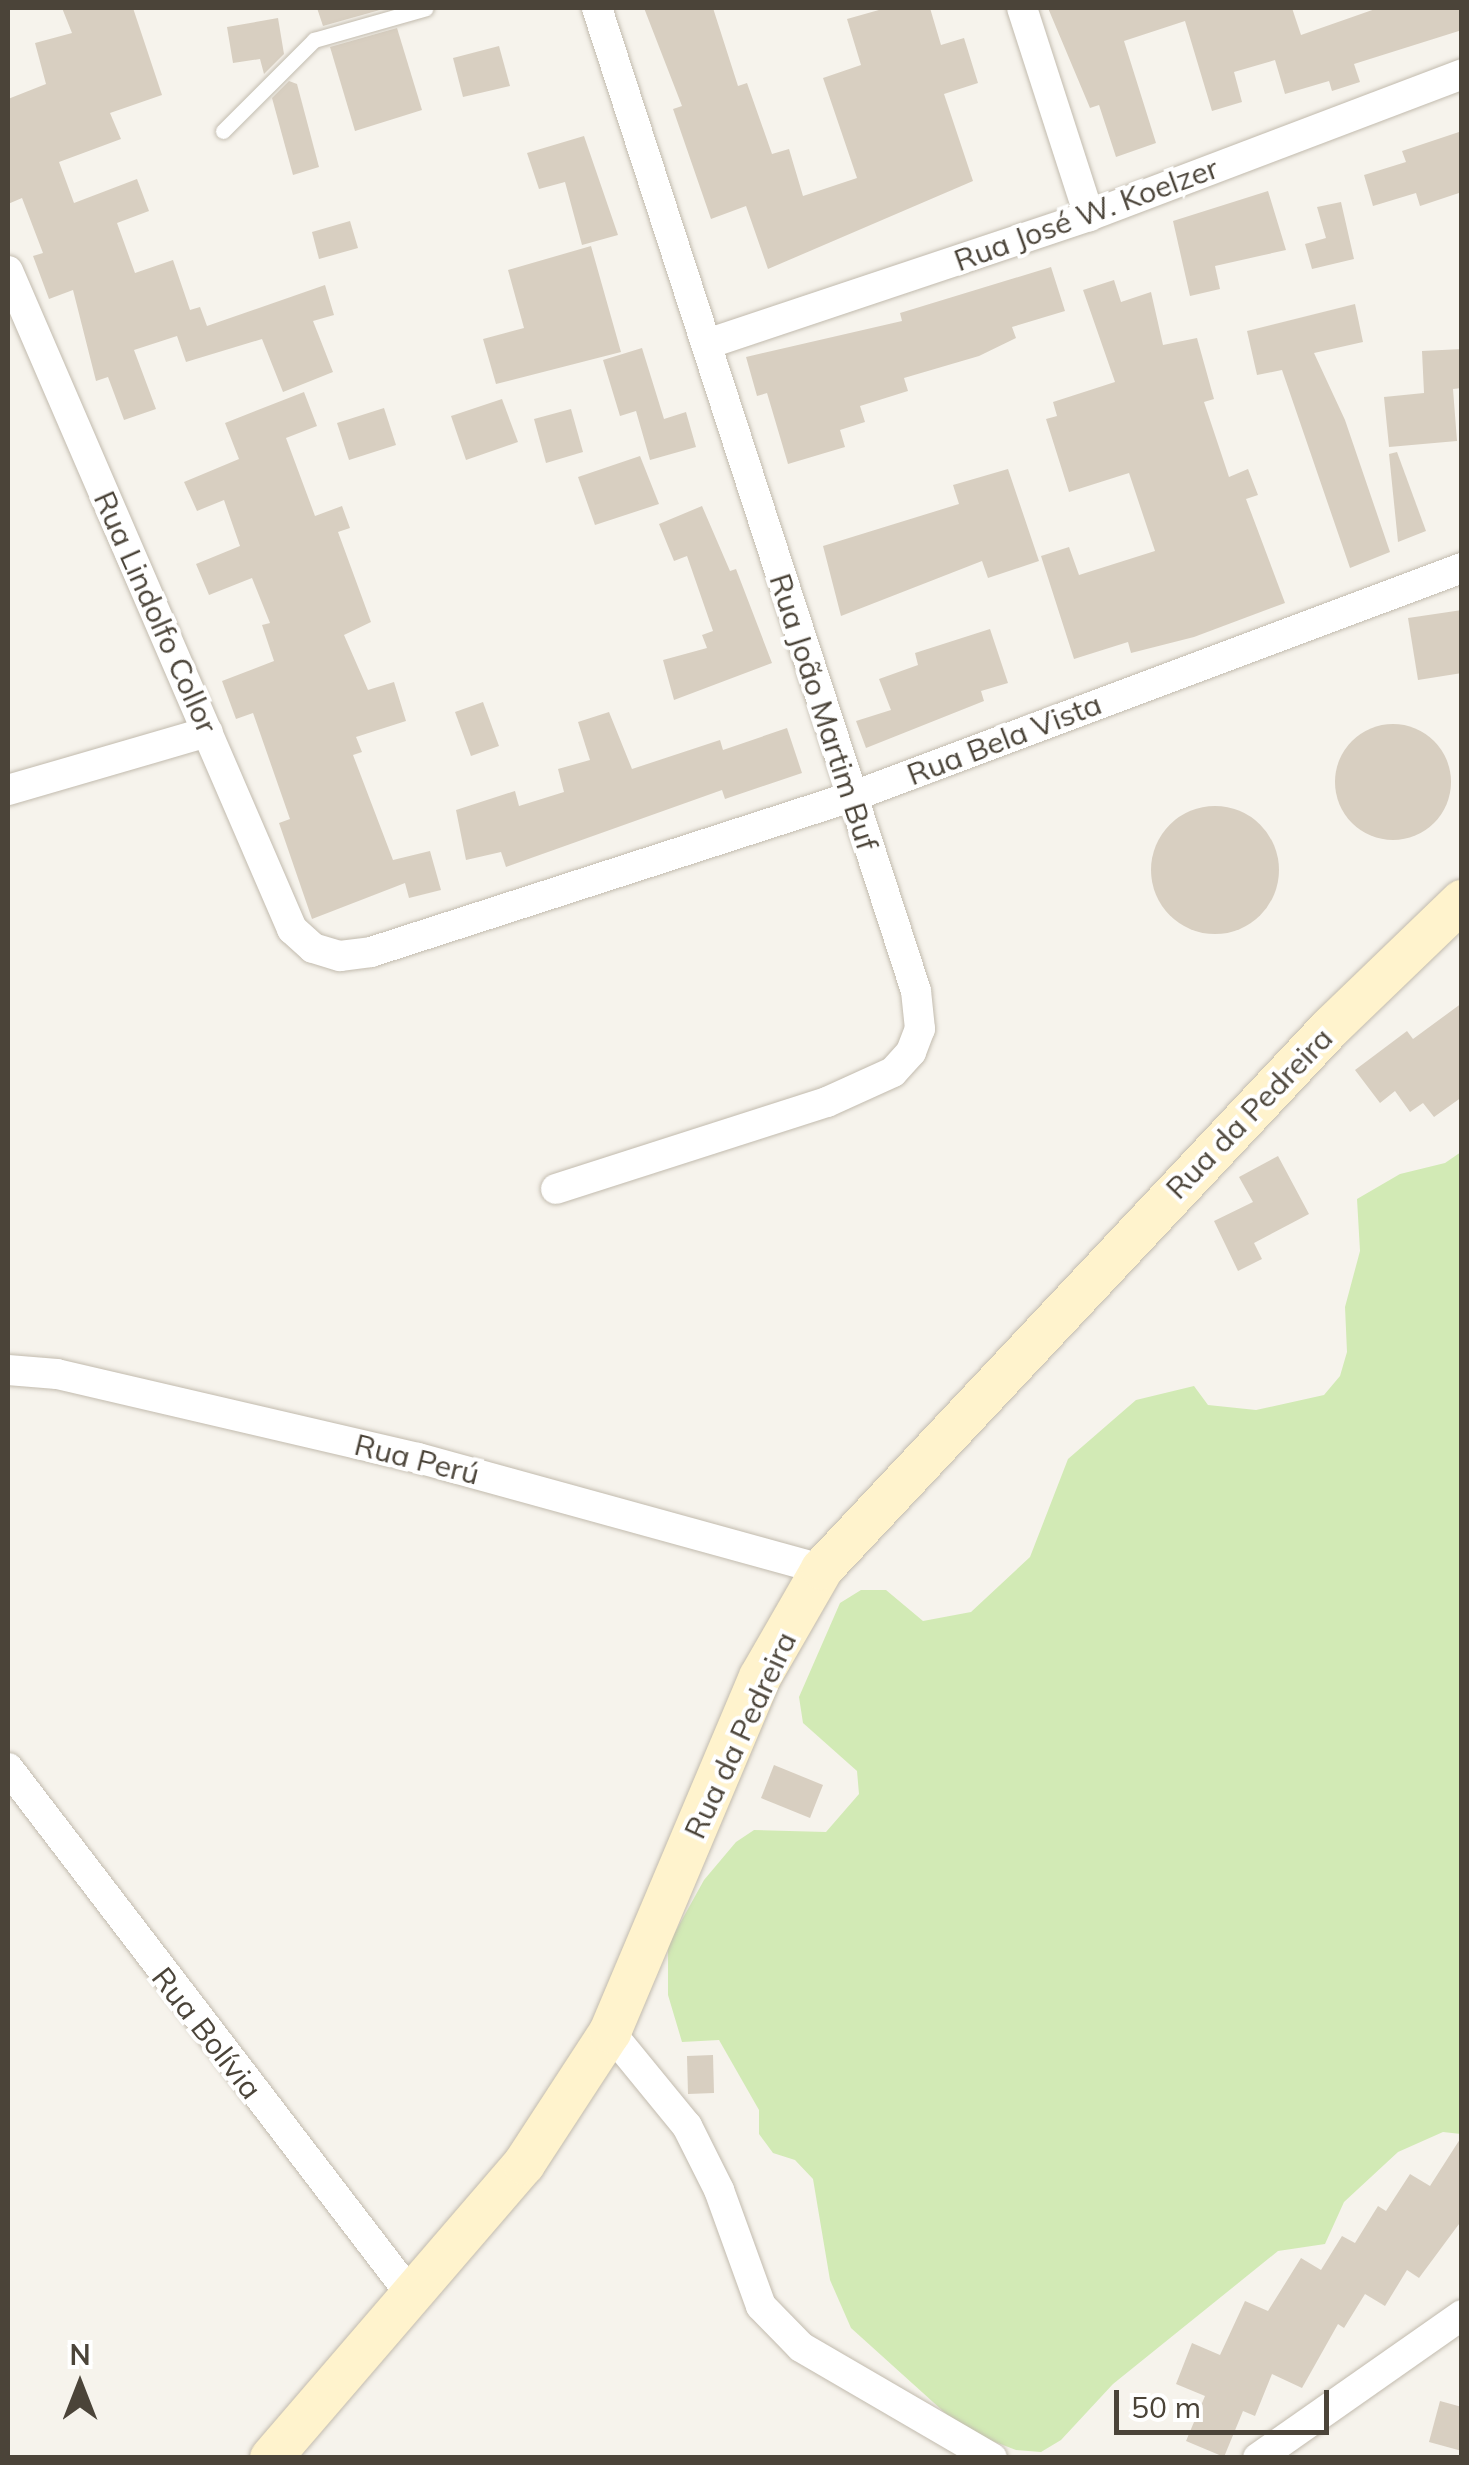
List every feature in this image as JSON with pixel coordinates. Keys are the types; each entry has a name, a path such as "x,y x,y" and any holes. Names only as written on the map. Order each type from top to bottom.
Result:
{"street":[{"name":"Rua João Martim Buf","path":"556,1190 827,1102 893,1072 911,1052 920,1028 916,991 596,8"},
{"path":"1022,8 1089,216"},
{"name":"Rua José W. Koelzer","path":"707,344 1089,216 1462,74"},
{"name":"Rua Lindolfo Collor","path":"8,270 292,929 313,948"},
{"name":"Rua Bela Vista","path":"313,948 340,956 371,952 851,796 1462,568"},
{"path":"8,790 208,732"},
{"name":"Rua da Pedreira","path":"270,2458 524,2164 610,2032 760,1677 822,1569 1304,1055 1462,902"},
{"name":"Rua Perú","path":"8,1370 57,1374 418,1458 822,1569"},
{"name":"Rua Bolívia","path":"8,1768 412,2296"},
{"path":"610,2032 687,2126 719,2190 762,2306 801,2347 992,2458"},
{"path":"1258,2458 1462,2315"}],"lane":[{"path":"223,131 314,40 426,8"}],"green space":[{"path":"1461,1152 1461,2134 1443,2132 1398,2152 1344,2202 1325,2244 1278,2251 1113,2384 1061,2440 1041,2452 1016,2450 964,2430 851,2328 830,2280 813,2179 795,2160 773,2153 759,2134 759,2110 719,2040 682,2042 668,1995 668,1945 704,1880 736,1842 754,1830 826,1832 859,1794 857,1771 803,1723 799,1697 840,1603 861,1590 886,1590 923,1621 971,1612 1030,1557 1068,1459 1136,1400 1194,1386 1208,1405 1256,1410 1324,1395 1340,1376 1347,1352 1345,1307 1360,1251 1357,1199 1400,1174 1445,1163"}],"building":[{"path":"62,8 133,8 162,95 110,113 121,139 59,162 74,203 137,179 149,211 117,223 135,273 173,260 190,310 200,307 207,326 325,285 334,315 313,321 333,372 283,392 262,339 186,362 177,336 134,350 156,409 124,420 108,377 96,381 73,290 49,299 33,256 43,253 22,198 8,204 8,99 46,84 35,43 72,33"},
{"path":"317,8 387,8 323,26"},
{"path":"644,8 713,8 738,86 747,83 772,154 789,149 803,196 857,178 823,78 861,65 847,19 886,8 930,8 941,45 964,38 978,83 944,94 973,181 768,269 746,206 711,219 673,109 682,106"},
{"path":"1048,8 1292,8 1301,35 1378,8 1462,8 1462,30 1354,64 1360,82 1332,91 1329,81 1285,94 1275,60 1234,72 1242,102 1212,111 1185,21 1124,41 1156,143 1116,157 1099,105 1090,108"},
{"path":"278,18 284,54 264,74 260,59 233,63 227,27"},
{"path":"397,28 422,110 355,131 330,47"},
{"path":"499,46 510,86 463,97 453,58"},
{"path":"289,81 297,84 319,167 293,175 272,98"},
{"path":"1462,131 1462,192 1420,206 1416,193 1373,206 1364,175 1406,162 1402,151"},
{"path":"584,136 618,235 582,245 565,182 539,189 527,153"},
{"path":"1268,191 1286,250 1215,266 1220,289 1190,296 1173,221"},
{"path":"1341,202 1354,259 1312,269 1305,244 1326,238 1317,207"},
{"path":"350,221 358,248 319,259 312,232"},
{"path":"591,246 621,352 496,384 483,339 524,328 508,270"},
{"path":"1051,267 1065,311 1012,327 1016,338 979,356 904,378 908,391 860,406 865,422 840,430 845,447 788,464 767,393 757,396 746,357 902,321 900,313"},
{"path":"1114,280 1121,302 1151,292 1163,345 1197,338 1214,399 1204,402 1229,477 1248,469 1258,495 1246,499 1285,603 1194,637 1131,653 1128,642 1074,659 1041,556 1069,547 1079,575 1155,551 1129,473 1069,492 1046,419 1057,416 1053,402 1115,382 1083,290"},
{"path":"1355,304 1363,342 1314,353 1345,420 1390,552 1350,568 1282,370 1257,375 1247,331"},
{"path":"642,348 664,419 686,412 696,447 650,460 636,411 620,416 603,360"},
{"path":"1462,349 1462,388 1453,389 1457,441 1389,447 1384,397 1424,393 1422,351"},
{"path":"304,392 317,426 286,438 315,516 342,506 350,528 338,532 371,622 344,635 368,690 394,682 406,721 356,737 362,752 353,755 393,860 430,851 441,890 409,898 405,883 312,919 279,823 290,819 253,713 236,719 222,681 274,661 262,625 270,623 252,578 209,595 196,564 240,546 224,500 197,511 184,482 239,459 225,423"},
{"path":"502,399 518,442 466,460 451,416"},
{"path":"384,408 396,445 349,460 337,423"},
{"path":"571,409 583,452 546,463 534,419"},
{"path":"1397,452 1426,531 1398,542 1389,454"},
{"path":"640,456 659,504 595,525 578,477"},
{"path":"1008,469 1039,561 988,578 982,561 841,616 823,546 959,504 953,485"},
{"path":"702,506 730,571 736,569 772,663 674,700 663,660 707,648 702,635 713,631 687,556 674,561 659,524"},
{"path":"1462,610 1462,673 1418,680 1408,618"},
{"path":"990,629 1008,683 981,691 984,701 866,748 856,721 891,710 879,679 918,665 915,653"},
{"path":"483,702 499,746 471,756 455,712"},
{"path":"609,712 632,769 720,740 723,750 787,728 802,773 725,799 722,790 506,867 501,852 466,860 456,810 515,791 519,806 564,792 558,769 590,760 578,722"},
{"path":"1393,724 1415,728 1434,741 1447,760 1451,782 1447,804 1434,823 1415,836 1393,840 1371,836 1352,823 1339,804 1335,782 1339,760 1352,741 1371,728"},
{"path":"1215,806 1240,811 1260,825 1274,845 1279,870 1274,895 1260,915 1240,929 1215,934 1190,929 1170,915 1156,895 1151,870 1156,845 1170,825 1190,811"},
{"path":"1462,1003 1462,1097 1434,1117 1423,1103 1410,1112 1395,1091 1380,1103 1355,1070 1407,1031 1413,1039"},
{"path":"1278,1156 1309,1214 1254,1243 1262,1259 1238,1271 1214,1221 1253,1202 1239,1177"},
{"path":"774,1765 823,1785 810,1818 761,1798"},
{"path":"713,2055 714,2093 688,2094 687,2056"},
{"path":"1462,2136 1462,2220 1419,2278 1407,2270 1385,2306 1365,2294 1344,2328 1338,2324 1302,2388 1272,2374 1255,2416 1243,2411 1224,2457 1186,2441 1205,2396 1176,2384 1192,2343 1220,2355 1245,2301 1268,2311 1301,2258 1321,2270 1342,2236 1355,2243 1378,2206 1386,2211 1410,2174 1430,2186"},
{"path":"1440,2401 1462,2407 1462,2451 1429,2442"}]}
